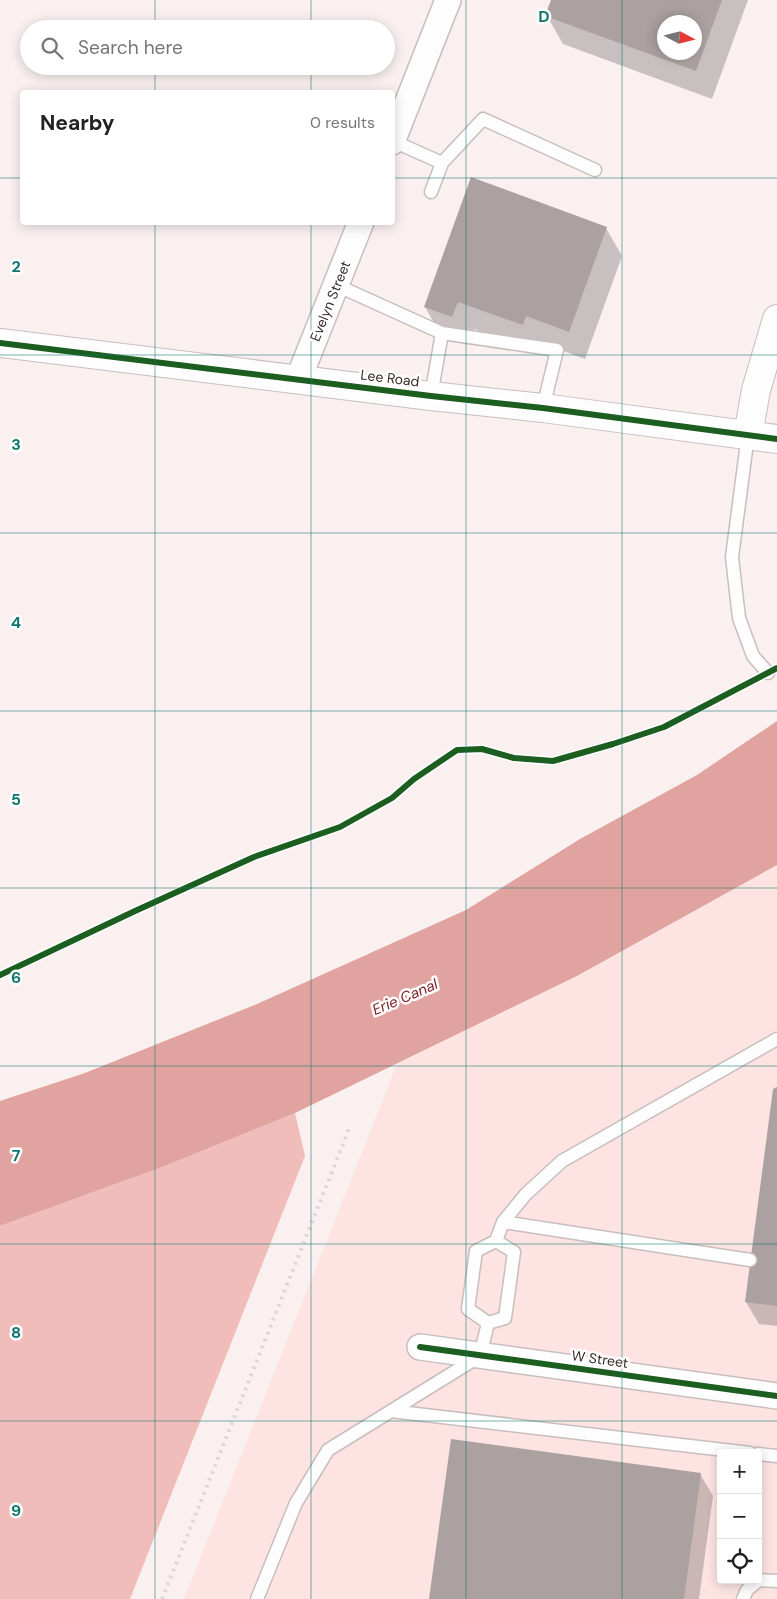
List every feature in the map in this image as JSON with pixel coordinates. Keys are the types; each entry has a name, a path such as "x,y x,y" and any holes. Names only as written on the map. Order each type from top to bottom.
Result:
{"street":[{"path":"395,136 448,0"},
{"name":"Evelyn Street","path":"298,380 360,225"},
{"path":"748,436 756,390 777,319"},
{"name":"Lee Road","path":"0,342 298,380 543,408 777,439"},
{"name":"W Street","path":"420,1348 777,1396"}],"lane":[{"path":"431,192 442,163 483,119 595,170"},
{"path":"395,142 442,163"},
{"path":"336,285 442,333 557,350 543,408"},
{"path":"431,396 442,333"},
{"path":"748,436 732,558 739,618 753,656 768,673"},
{"path":"488,1323 468,1308 476,1250 496,1241 503,1222 526,1194 562,1161 777,1039"},
{"path":"503,1222 750,1260"},
{"path":"488,1323 505,1318 514,1252 496,1241"},
{"path":"257,1599 296,1503 328,1450 480,1356 488,1323"},
{"path":"392,1411 717,1449"},
{"path":"762,1454 777,1456"},
{"path":"742,1599 747,1590 759,1580 777,1581"}],"shaded area":[{"path":"777,865 777,1599 184,1599 397,1064 578,976"},
{"path":"295,1113 305,1156 130,1599 0,1599 0,1226 165,1166"}],"water":[{"name":"Erie Canal","path":"777,721 777,865 577,976 295,1113 165,1166 0,1226 0,1101 85,1073 257,1004 466,910 580,839 697,775"}],"building":[{"path":"551,0 722,0 702,55 702,15 657,15 657,57 545,16"},
{"path":"666,60 700,60 696,71"},
{"path":"471,177 607,227 569,332 526,316 523,325 458,302 452,317 424,307"},
{"path":"777,1087 777,1306 745,1302 773,1089"},
{"path":"451,1439 701,1473 684,1599 429,1599"}],"railway":[{"path":"162,1599 349,1129"}],"cycle path":[{"path":"0,343 543,408 777,439"},
{"path":"0,975 254,857 340,827 392,798 414,779 457,750 482,749 514,758 553,761 664,727 777,668"},
{"path":"420,1347 777,1396"}]}
